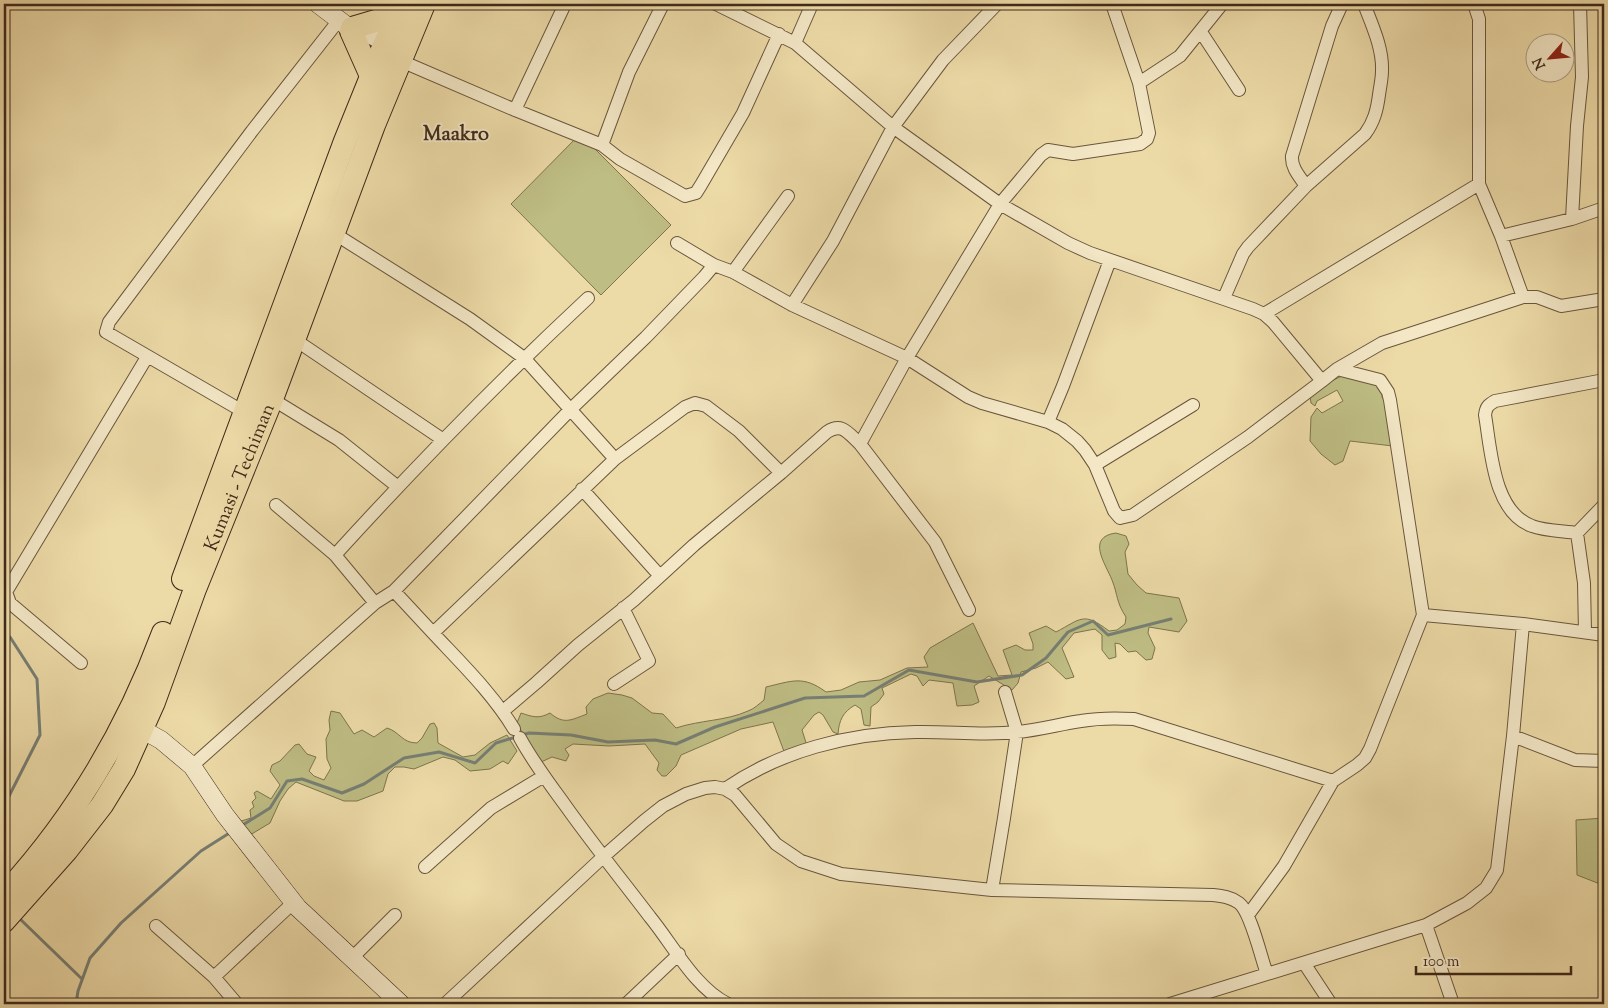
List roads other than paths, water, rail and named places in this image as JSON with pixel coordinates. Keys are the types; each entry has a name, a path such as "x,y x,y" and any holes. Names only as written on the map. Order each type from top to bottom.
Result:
{"highway":[{"name":"Kumasi - Techiman","path":"168,642 195,589 272,399 335,234 374,125 393,51 424,4"},
{"path":"371,76 347,26 379,20 402,6"},
{"path":"4,921 13,894 110,750 133,725 134,702 168,642 244,412 341,150 371,76 393,51 402,6"}],"street":[{"path":"318,4 347,26 393,51 515,110 602,145 620,159 685,196 696,193 743,113 779,34"},
{"path":"515,110 565,4"},
{"path":"602,145 629,72 663,4"},
{"path":"716,4 795,42 893,127 1000,204 1068,243 1110,260 1224,298 1264,314 1273,322 1322,381"},
{"path":"795,42 812,4"},
{"path":"792,305 833,241 893,127 943,60 997,4"},
{"path":"860,444 908,358 1000,204 1041,155 1046,151 1073,154 1144,143 1148,133 1139,83 1112,4"},
{"path":"1139,83 1180,56 1222,4"},
{"path":"1306,186 1294,168 1292,156 1332,26 1342,4"},
{"path":"1224,298 1243,254 1248,247 1306,186 1365,134 1372,124 1377,112 1382,57 1364,4"},
{"path":"1474,4 1479,18 1479,184 1523,297"},
{"path":"1572,219 1577,126 1582,77 1580,4"},
{"path":"244,412 106,332 109,322 252,131 347,26"},
{"path":"1201,32 1238,90"},
{"path":"1264,314 1479,184"},
{"path":"733,272 788,196"},
{"path":"1500,236 1572,219 1604,208"},
{"path":"335,234 470,319 524,358 615,459"},
{"path":"677,243 714,265 733,272 792,305 908,358 968,397 982,403 1048,422 1070,434 1095,465 1114,511 1120,518 1133,515 1248,437 1338,369 1382,344 1523,297 1537,297 1561,306 1604,299"},
{"path":"1048,422 1064,386 1110,260"},
{"path":"192,766 376,603 394,591 714,265"},
{"path":"335,555 442,439 588,298"},
{"path":"294,339 442,439"},
{"path":"81,663 10,603 6,592 147,357"},
{"path":"1248,914 1284,866 1333,781 1365,758 1423,615 1388,392 1380,380 1338,369"},
{"path":"1577,533 1533,527 1522,521 1511,511 1502,497 1497,484 1485,415 1486,409 1489,404 1495,401 1604,380"},
{"path":"272,399 338,440 398,487"},
{"path":"433,633 615,459 685,407 695,403 706,406 738,430 781,473"},
{"path":"1095,465 1193,405"},
{"path":"503,711 835,427 846,430 860,444 934,542 970,610"},
{"path":"582,489 660,576"},
{"path":"276,505 335,555 376,603"},
{"path":"1577,533 1604,505"},
{"path":"1577,533 1584,583 1584,632"},
{"path":"394,591 475,677 503,711 544,776 694,976 710,993 728,1004"},
{"path":"614,684 649,661 623,608"},
{"path":"1423,615 1522,624 1604,635"},
{"path":"1170,1004 1426,926 1467,903 1486,888 1497,870 1513,736 1522,624"},
{"path":"992,890 1017,732 1005,692"},
{"path":"725,789 746,775 768,764 815,747 846,739 896,732 1017,732 1082,720 1134,719 1333,781"},
{"path":"133,725 161,740 192,766 225,815 294,902 401,1004"},
{"path":"1513,736 1575,760 1604,761"},
{"path":"425,867 491,808 544,776"},
{"path":"445,1004 603,857 663,806 686,794 715,787 725,789 735,795 776,844 802,861 841,874 992,890 1213,895 1227,897 1240,904 1248,914 1267,974"},
{"path":"214,977 294,902"},
{"path":"352,958 395,915"},
{"path":"156,926 214,977 236,1004"},
{"path":"1426,926 1453,1004"},
{"path":"626,1004 678,954"},
{"path":"1304,963 1331,1004"}],"waterway":[{"path":"522,735 529,733 571,735 608,742 655,740 676,744 715,727 805,698 864,696 909,670 977,682 1022,675 1046,658 1068,632 1093,621 1108,635 1171,619"},
{"path":"4,634 10,637 37,679 40,735 4,806"},
{"path":"241,826 270,808 287,781 302,779 342,793 364,784 404,758 439,752 475,763 496,743 516,737"},
{"path":"76,1004 78,991 90,958 121,923 201,851 231,832"},
{"path":"19,918 82,979"}],"district":[{"name":"Maakro","path":"456,135"}]}
